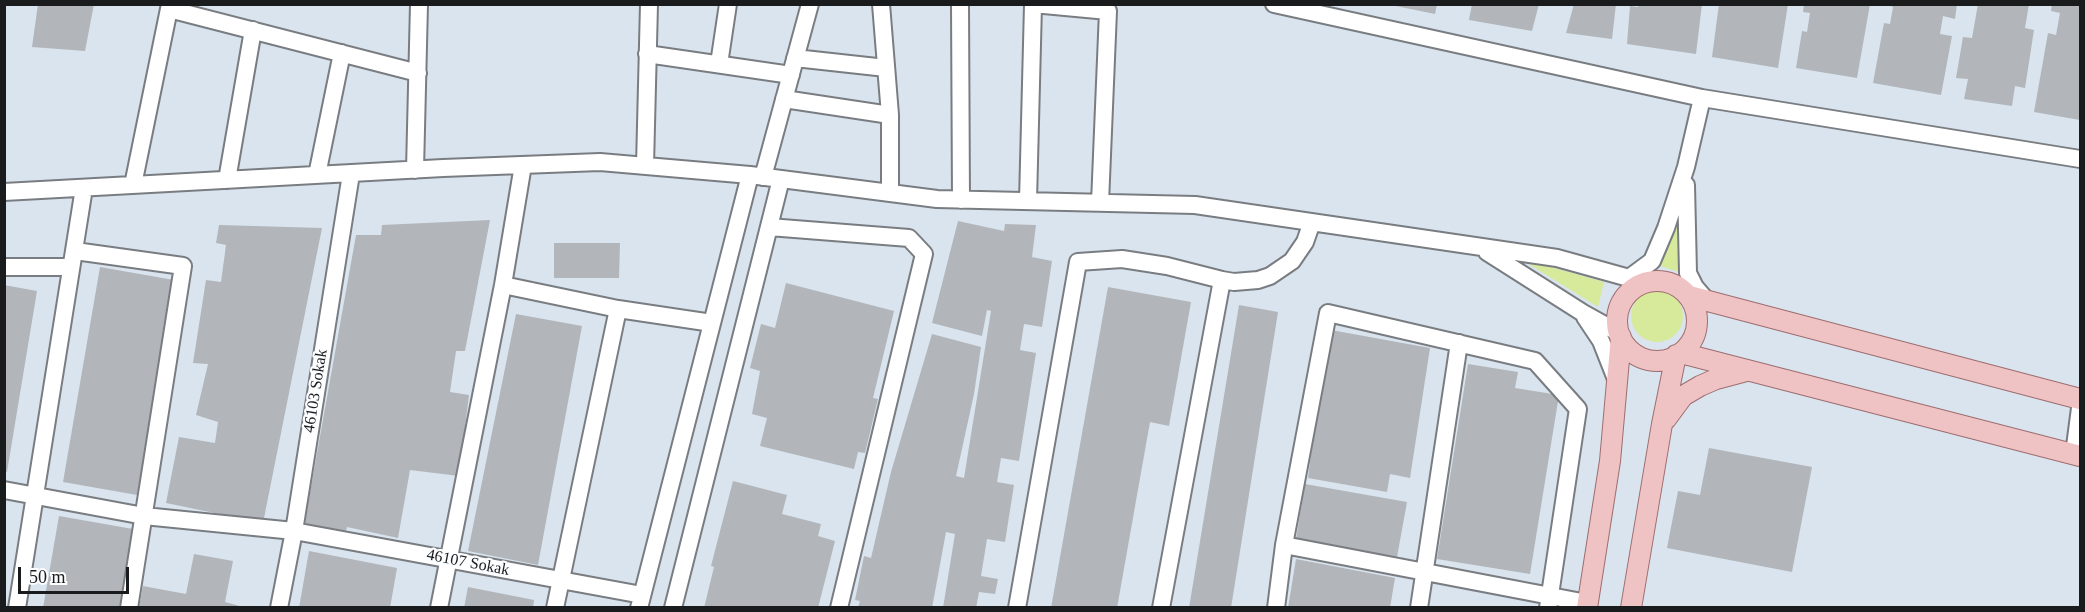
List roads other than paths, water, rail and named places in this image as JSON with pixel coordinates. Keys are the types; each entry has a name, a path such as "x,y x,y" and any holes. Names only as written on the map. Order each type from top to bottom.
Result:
{"main road":[{"path":"1652,261 1639,281 1627,293 1620,305 1617,319 1624,344 1633,353 1645,359 1657,361 1679,354 1690,344 1697,320 1688,273"},
{"path":"1639,281 1666,281 1679,286 1694,297 2080,399"},
{"path":"1587,605 1610,461 1620,335"},
{"path":"1679,354 2077,455"},
{"path":"1631,608 1662,424 1679,354"},
{"path":"1662,424 1683,396 1716,379 1749,370"}],"street":[{"path":"415,170 419,4"},
{"path":"645,166 649,4"},
{"path":"719,64 728,4"},
{"path":"641,602 712,323 756,176 784,99 810,4"},
{"path":"881,4 890,115 890,193"},
{"path":"960,4 961,200"},
{"path":"1028,201 1033,4 1108,11 1100,203"},
{"path":"1274,4 1702,98 2080,159"},
{"path":"133,185 170,7 418,72"},
{"path":"227,180 253,30"},
{"path":"317,175 342,53"},
{"path":"647,54 719,64 886,68"},
{"path":"1652,261 1676,202 1702,98"},
{"path":"784,99 890,115"},
{"path":"4,192 600,162 756,176 937,200 1195,205 1557,258 1639,281"},
{"path":"439,608 503,285 523,165"},
{"path":"1686,167 1688,273"},
{"name":"46103 Sokak","path":"279,608 294,531 351,174"},
{"path":"673,608 782,179"},
{"path":"16,608 84,188"},
{"path":"1017,608 1077,262 1122,259 1167,266 1234,282 1258,280 1282,270 1292,261 1299,252 1312,222"},
{"path":"769,227 909,238 924,254 839,608"},
{"path":"1481,248 1620,335"},
{"path":"4,267 73,259 183,266 129,608"},
{"path":"1161,608 1222,280"},
{"path":"503,285 618,309 712,323"},
{"path":"555,608 618,309"},
{"path":"1276,608 1284,545 1328,313 1535,361 1578,409 1549,602"},
{"path":"1583,313 1601,341 1617,383"},
{"path":"1419,608 1459,343"},
{"path":"2077,455 2080,408"},
{"name":"46107 Sokak","path":"4,490 144,516 294,531 560,580 641,602"},
{"path":"1284,545 1425,572 1549,602 1587,605"}]}
